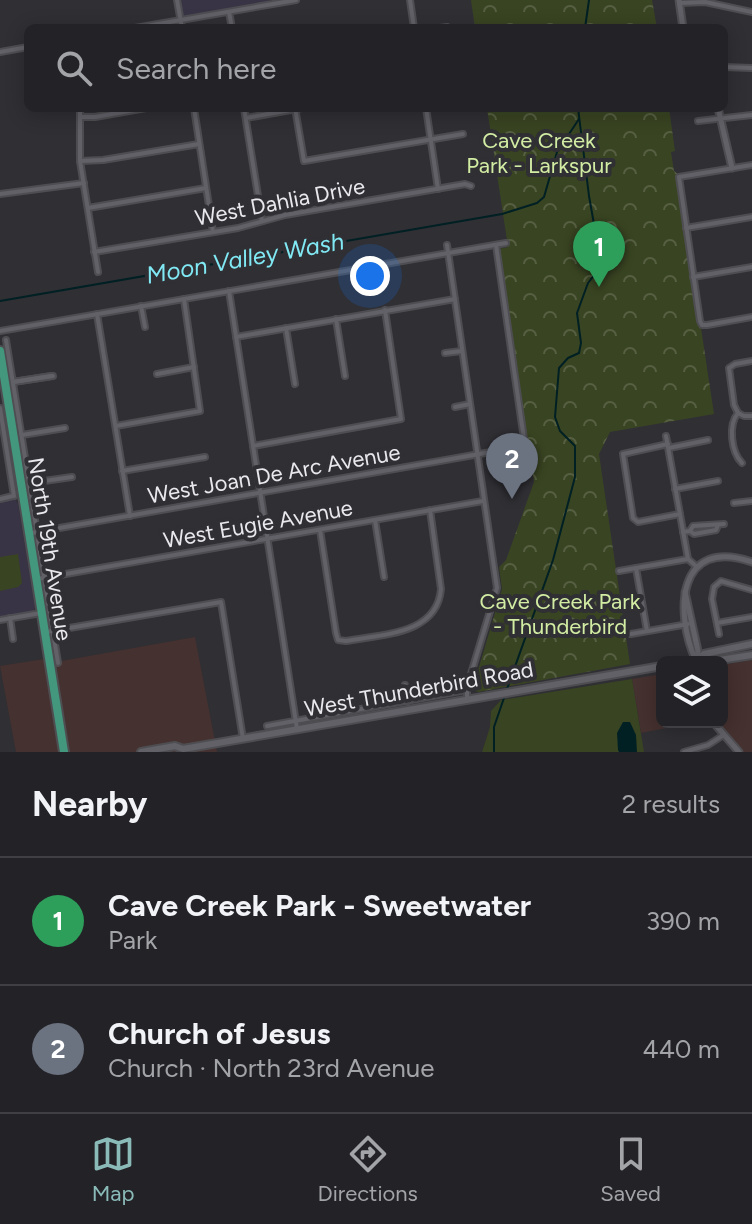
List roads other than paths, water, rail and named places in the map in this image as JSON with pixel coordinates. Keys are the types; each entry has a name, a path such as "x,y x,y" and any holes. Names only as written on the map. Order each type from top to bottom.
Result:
{"main road":[{"name":"North 19th Avenue","path":"0,351 18,495 33,533 64,752"},
{"path":"703,656 752,646"},
{"path":"728,658 748,655 752,646"},
{"name":"West Thunderbird Road","path":"141,752 175,746 182,751 297,725 467,694 493,694 656,667"}],"street":[{"path":"177,0 181,24"},
{"path":"158,24 296,0"},
{"path":"410,0 413,24"},
{"path":"682,24 679,1 696,1 752,12"},
{"path":"734,19 736,9"},
{"path":"229,12 231,24"},
{"path":"0,52 24,48"},
{"path":"728,67 752,68"},
{"path":"80,112 80,161 98,272"},
{"path":"80,117 123,112"},
{"path":"195,112 213,232"},
{"path":"245,112 262,221"},
{"path":"246,118 279,112"},
{"path":"296,112 304,161 463,134"},
{"path":"427,112 438,189"},
{"path":"720,112 732,168"},
{"path":"698,121 752,115"},
{"path":"80,161 199,144"},
{"path":"752,165 679,177 702,325 752,317"},
{"path":"0,194 84,183"},
{"name":"West Dahlia Drive","path":"94,252 465,184 471,186"},
{"path":"88,208 206,188"},
{"path":"686,228 752,217"},
{"path":"0,331 506,243"},
{"path":"447,245 497,588 467,694"},
{"name":"West Joan De Arc Avenue","path":"33,533 525,446 496,245"},
{"path":"693,277 752,267"},
{"path":"229,291 297,725"},
{"path":"116,426 200,411 184,299"},
{"path":"236,337 455,299"},
{"path":"141,306 145,327"},
{"path":"253,446 401,419 385,310"},
{"path":"97,314 130,516"},
{"path":"336,319 345,376"},
{"path":"286,328 295,384"},
{"name":"North 19th Avenue","path":"6,340 6,383 22,435 30,483 33,533"},
{"path":"445,353 462,351"},
{"path":"752,361 729,368 734,405 738,413 752,416"},
{"path":"157,374 195,367"},
{"path":"46,375 53,376 19,383 6,383 46,375"},
{"path":"455,407 470,404"},
{"name":"North 19th Avenue","path":"0,408 18,495"},
{"path":"738,413 731,428 737,458 742,463"},
{"path":"22,435 65,428"},
{"path":"666,436 688,559 698,568"},
{"path":"680,514 634,521 623,454 708,440"},
{"path":"122,471 205,457"},
{"path":"30,483 72,477"},
{"path":"675,489 718,481"},
{"path":"0,499 18,495"},
{"name":"West Eugie Avenue","path":"41,579 484,501"},
{"path":"734,503 752,501"},
{"path":"320,530 338,640 407,630 433,614 439,602 441,589 430,510"},
{"path":"375,520 384,577"},
{"path":"683,532 690,531 693,526 721,524"},
{"name":"North 19th Avenue","path":"38,540 49,631 58,663"},
{"path":"696,656 691,651 690,623 682,602 690,577 712,557 722,555 752,561"},
{"path":"619,571 688,559"},
{"path":"636,568 647,631"},
{"path":"719,634 712,594 714,587 721,581 752,590"},
{"path":"49,631 221,602 243,739"},
{"path":"0,620 42,613"},
{"path":"717,623 752,617"},
{"path":"10,618 13,639"},
{"path":"631,634 690,623"},
{"path":"469,650 478,652"},
{"name":"West Thunderbird Road","path":"405,685 408,701"},
{"name":"West Thunderbird Road","path":"267,726 297,725 351,711 467,694"},
{"name":"West Thunderbird Road","path":"348,695 351,711"},
{"path":"717,728 739,752"},
{"path":"684,752 708,745 722,736"}],"water":[{"path":"623,722 630,722 636,735 637,752 618,750 617,733"}],"waterway":[{"path":"586,24 589,0"},
{"path":"507,689 553,560 575,477 575,446 560,431 555,417 559,368 568,358 579,353 581,343 577,313 588,283 599,269 600,258 578,112"},
{"name":"Moon Valley Wash","path":"0,301 502,214 537,203 544,197 557,152 579,119"},
{"path":"494,752 494,727 505,695"}],"place":[{"name":"Cave Creek Park - Sweetwater","path":"599,287"},
{"name":"Church of Jesus","path":"512,499"}],"park label":[{"name":"Cave Creek Park - Larkspur","path":"539,152"},
{"name":"Cave Creek Park - Thunderbird","path":"560,614"}]}
